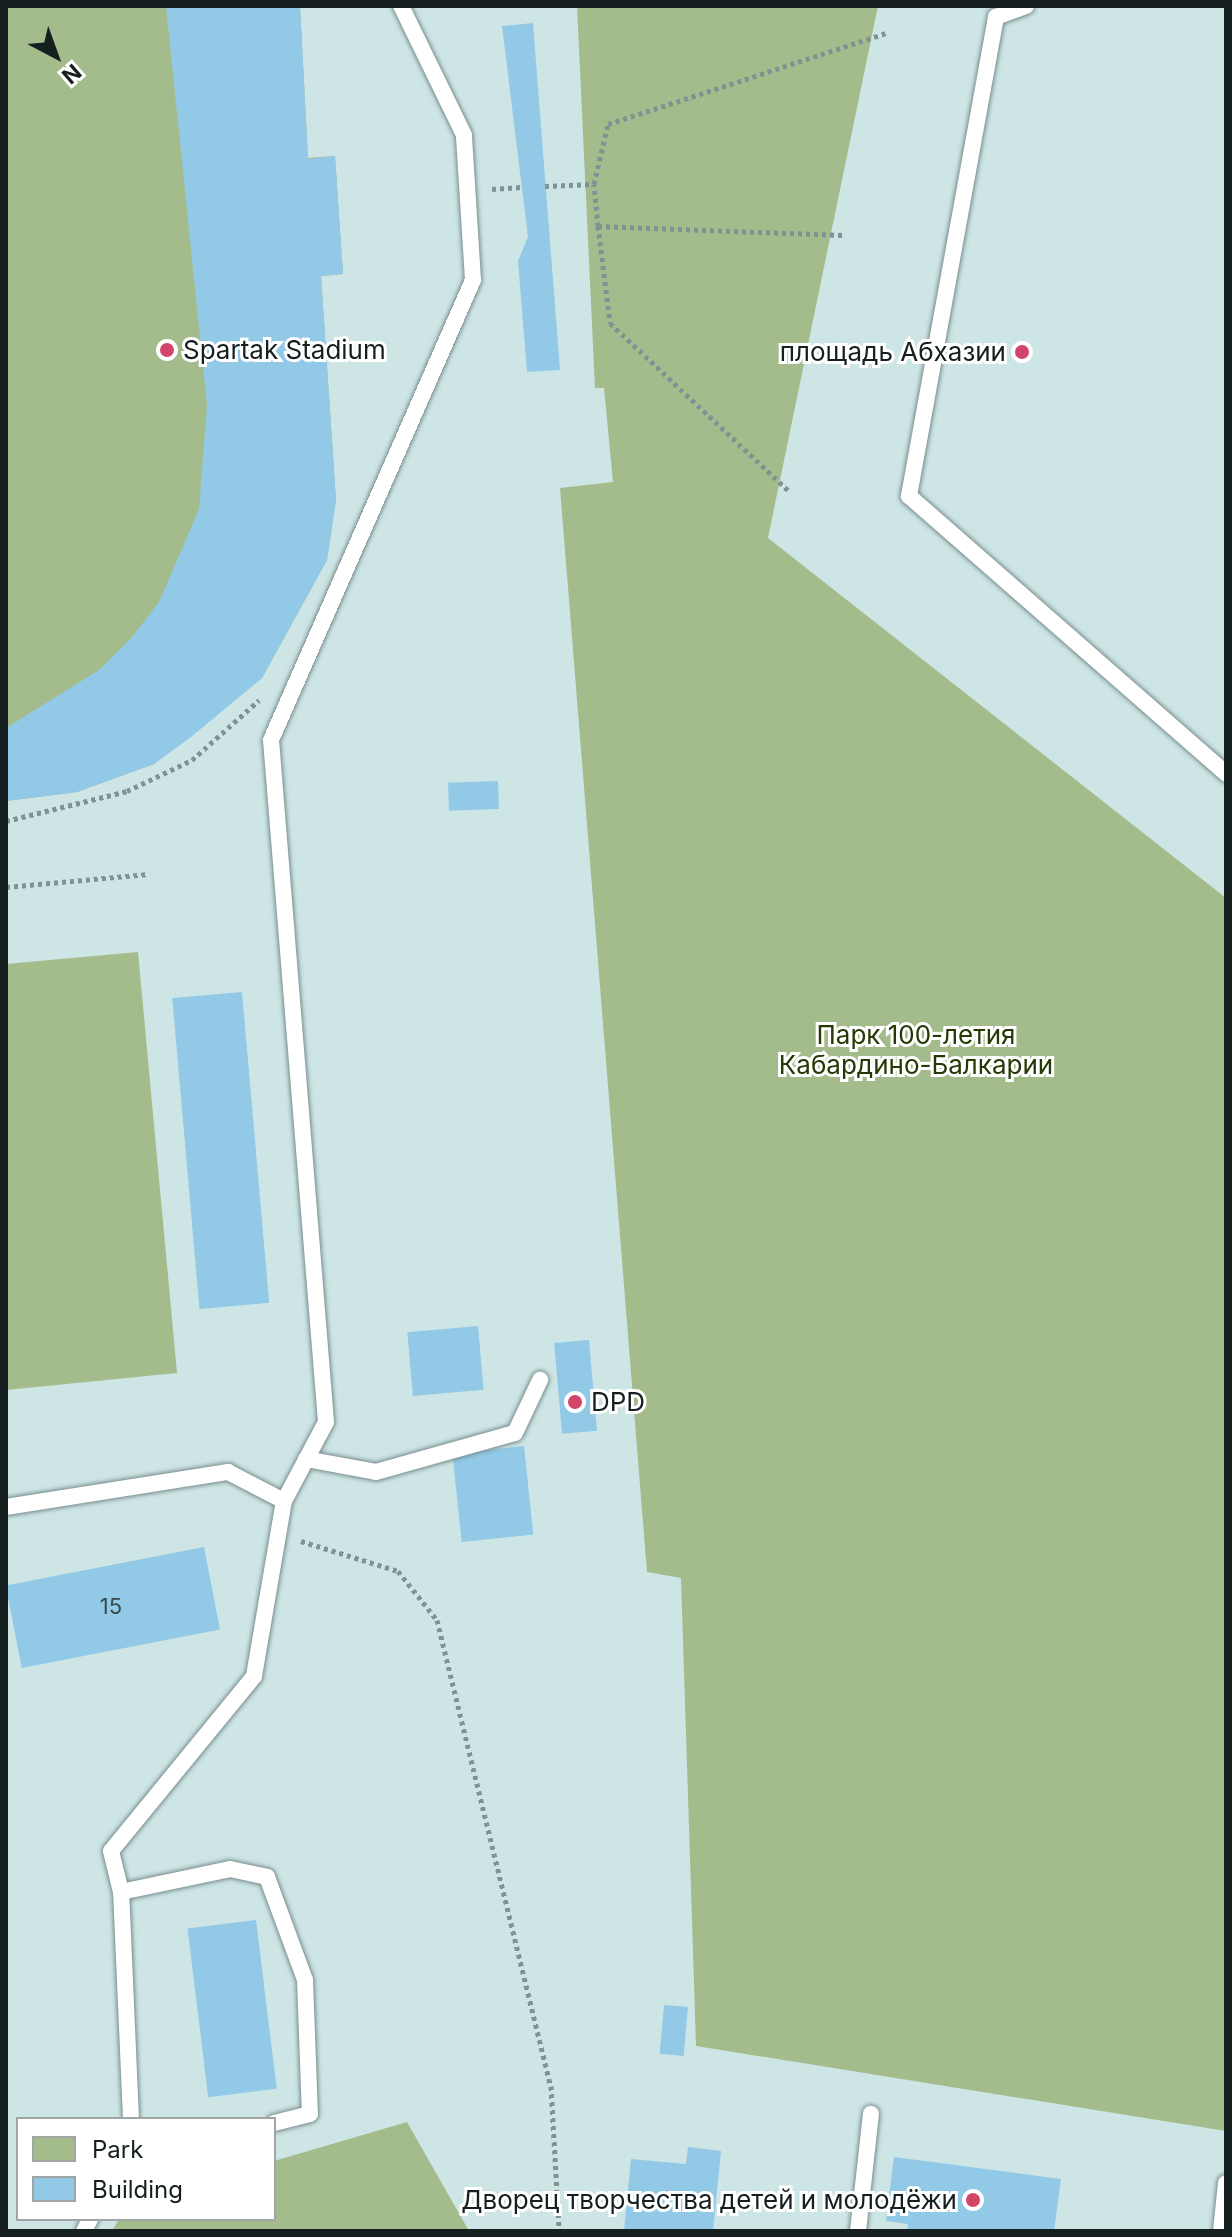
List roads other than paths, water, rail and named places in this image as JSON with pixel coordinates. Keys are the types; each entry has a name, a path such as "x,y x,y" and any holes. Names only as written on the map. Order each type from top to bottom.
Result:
{"lane":[{"path":"131,2117 121,1892 111,1851 254,1676 284,1501 326,1422 271,740 473,280 464,135 401,6"},
{"path":"1026,6 996,17 909,496 1226,774"},
{"path":"306,1459 376,1472 515,1433 540,1380"},
{"path":"6,1507 228,1472 284,1501"},
{"path":"121,1892 230,1869 267,1877 305,1980 310,2114 276,2122"},
{"path":"858,2231 871,2114"},
{"path":"1221,2231 1226,2183"}],"place":[{"name":"Spartak Stadium","path":"167,350"},
{"name":"площадь Абхазии","path":"1022,352"},
{"name":"DPD","path":"575,1402"},
{"name":"Дворец творчества детей и молодёжи","path":"973,2200"}],"park label":[{"name":"Парк 100-летия Кабардино-Балкарии","path":"916,1050"}]}
